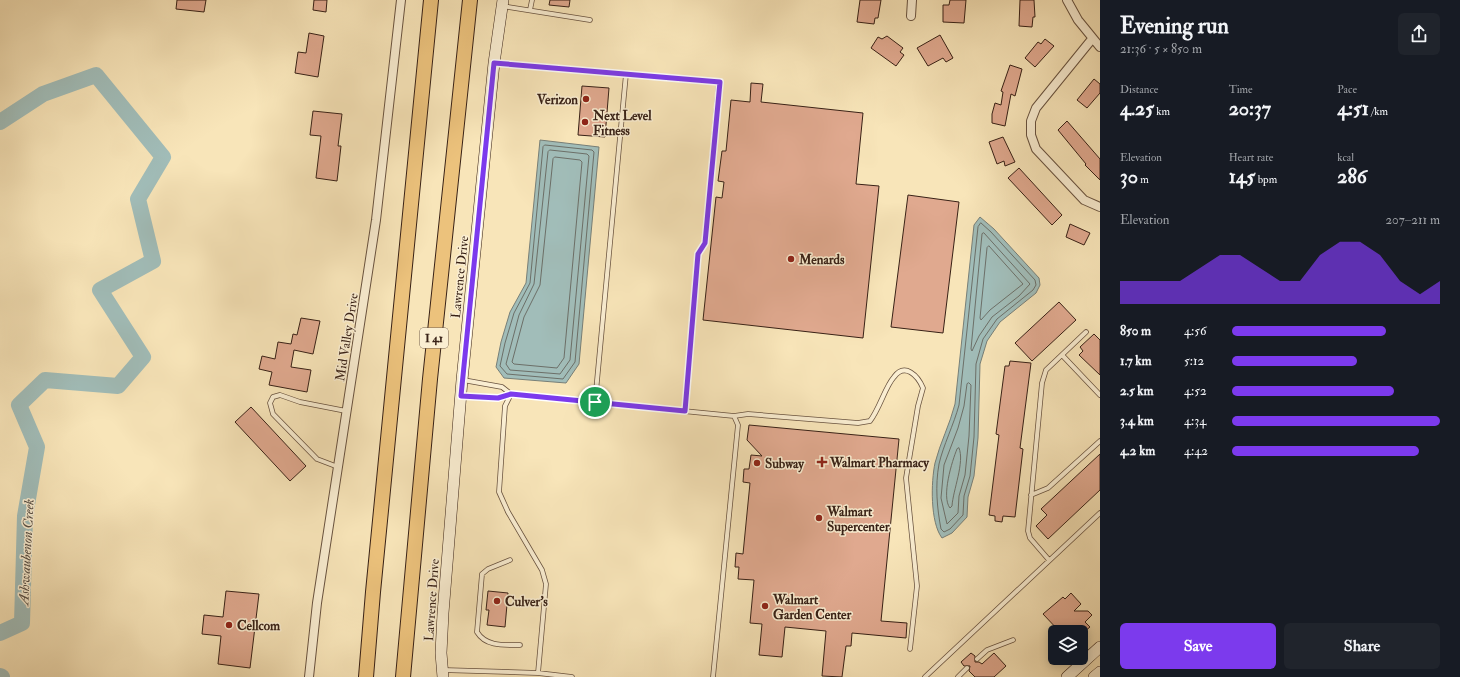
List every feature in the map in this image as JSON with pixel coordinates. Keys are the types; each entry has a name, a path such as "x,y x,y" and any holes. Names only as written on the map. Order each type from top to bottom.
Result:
{"highway":[{"path":"366,673 431,0"},
{"name":"I 41","path":"402,677 430,379 470,0"}],"main road":[{"name":"Lawrence Drive","path":"442,673 444,613 462,380 494,63 502,3"},
{"path":"1067,677 1100,647"},
{"path":"1094,677 1100,672"}],"street":[{"name":"Mid Valley Drive","path":"309,677 317,603 376,220 401,0"},
{"path":"911,16 912,0"},
{"path":"1067,0 1078,20 1100,47"},
{"path":"1092,39 1036,108 1031,121 1031,135 1036,149 1084,200 1100,206"}],"lane":[{"path":"530,10 532,0"},
{"path":"502,3 530,10 590,20"},
{"path":"494,63 720,82 705,243 698,254 685,411"},
{"path":"595,402 626,74"},
{"path":"1049,560 1029,536 1031,495 1044,374 1046,370 1086,332"},
{"path":"1062,355 1100,395"},
{"path":"461,396 498,398 511,394 734,416 748,414 858,422 870,421 878,410 894,376 902,370 916,374 923,388 918,406 906,478 917,586 910,649"},
{"path":"462,380 502,387 511,394"},
{"path":"511,394 506,406 499,492 508,512 542,570 546,584 538,673"},
{"path":"339,467 317,459 273,414 270,403 273,397 280,395 300,402 347,411"},
{"path":"713,677 738,425 734,416"},
{"path":"1031,495 1048,488 1100,440"},
{"path":"925,677 1049,560 1099,516"},
{"path":"510,560 488,569 482,574 477,632 485,641 495,644 520,645"},
{"path":"977,659 987,650 1013,640"},
{"path":"958,677 967,668"},
{"path":"442,673 538,673 572,677"}],"water":[{"path":"540,140 599,147 579,364 566,383 504,378 496,367 501,342 510,312 526,283"},
{"path":"980,217 994,229 1039,278 1040,285 1036,293 1000,322 987,341 980,364 978,438 974,476 968,497 967,517 952,533 942,538 938,531 933,512 932,491 934,471 937,456 955,404 974,225"}],"building":[{"path":"177,0 206,0 204,12 176,9"},
{"path":"314,0 327,0 326,12 313,10"},
{"path":"550,0 570,0 569,7 549,5"},
{"path":"860,0 881,0 878,18 875,18 874,24 857,22"},
{"path":"950,0 966,0 964,23 943,22 943,5 949,5"},
{"path":"1020,0 1034,0 1035,17 1033,17 1032,27 1019,26"},
{"path":"309,33 324,36 318,77 295,73 298,52 306,53"},
{"path":"940,35 953,58 946,62 943,58 928,66 917,48"},
{"path":"887,36 903,48 900,52 904,55 896,66 871,48 878,37 882,39"},
{"path":"1045,39 1054,46 1035,67 1025,58 1038,42 1041,44"},
{"path":"1010,65 1022,69 1015,96 1011,94 1005,126 992,123 992,114 995,103 1001,105 1003,92 1001,91"},
{"path":"1094,79 1100,84 1100,93 1087,108 1077,100"},
{"name":"Menards","path":"751,83 763,84 761,102 863,113 856,184 879,186 863,338 703,320 716,197 722,198 724,182 718,181 722,151 726,151 731,100 750,102"},
{"path":"582,86 609,88 605,137 578,135"},
{"path":"313,111 342,114 338,146 341,146 337,181 316,178 321,136 310,135"},
{"path":"1067,121 1100,159 1100,180 1085,165 1086,164 1058,130"},
{"path":"1003,137 1015,162 1005,166 1004,161 997,164 989,142"},
{"path":"1019,168 1062,215 1052,225 1008,178"},
{"path":"908,195 959,202 943,333 891,327"},
{"path":"1070,224 1090,233 1084,245 1066,237"},
{"path":"1059,302 1076,320 1032,361 1015,343"},
{"path":"301,318 320,321 313,354 294,350 291,367 311,370 307,392 269,385 272,372 259,369 262,356 275,359 278,342 291,344 293,334 297,335"},
{"path":"1094,334 1100,340 1100,375 1079,355 1083,351 1080,347"},
{"path":"1010,361 1031,363 1020,448 1023,449 1015,517 1003,516 1002,522 995,521 995,516 989,515 999,435 996,434 1005,366 1009,366"},
{"path":"251,407 306,466 290,481 235,422"},
{"name":"Walmart Supercenter","path":"749,425 899,439 881,621 907,623 906,638 852,633 851,646 846,646 842,677 822,676 826,631 785,627 782,657 759,655 762,624 750,623 754,580 738,579 739,567 735,567 736,553 743,554 750,483 743,482 744,469 749,469 751,455 762,456 747,440"},
{"path":"1100,454 1100,490 1048,539 1036,526 1047,515 1041,509"},
{"name":"Cellcom","path":"226,591 259,594 250,668 218,664 221,636 202,634 204,615 223,617"},
{"name":"Culver's","path":"488,591 508,593 505,627 487,625 489,610 486,610"},
{"path":"1071,593 1081,604 1074,611 1088,611 1092,615 1085,622 1088,625 1053,625 1043,614 1063,597 1065,599"},
{"path":"971,653 975,656 975,662 982,664 994,653 1006,666 994,677 975,677 969,671 970,666 964,666 961,662"}],"waterway":[{"name":"Ashwaubenon Creek","path":"0,122 43,94 96,75 163,157 138,199 153,261 100,290 143,357 118,386 45,380 19,405 37,447 25,516 22,623 0,633"}],"place":[{"name":"Verizon","path":"586,99"},
{"name":"Next Level Fitness","path":"585,122"},
{"name":"Menards","path":"791,259"},
{"name":"Walmart Pharmacy","path":"822,462"},
{"name":"Subway","path":"757,463"},
{"name":"Walmart Supercenter","path":"819,518"},
{"name":"Culver's","path":"497,601"},
{"name":"Walmart Garden Center","path":"765,606"},
{"name":"Cellcom","path":"229,625"}],"route":[{"path":"494,63 720,82 705,243 698,254 685,411 595,402 511,394 498,398 461,396 494,63"}]}
